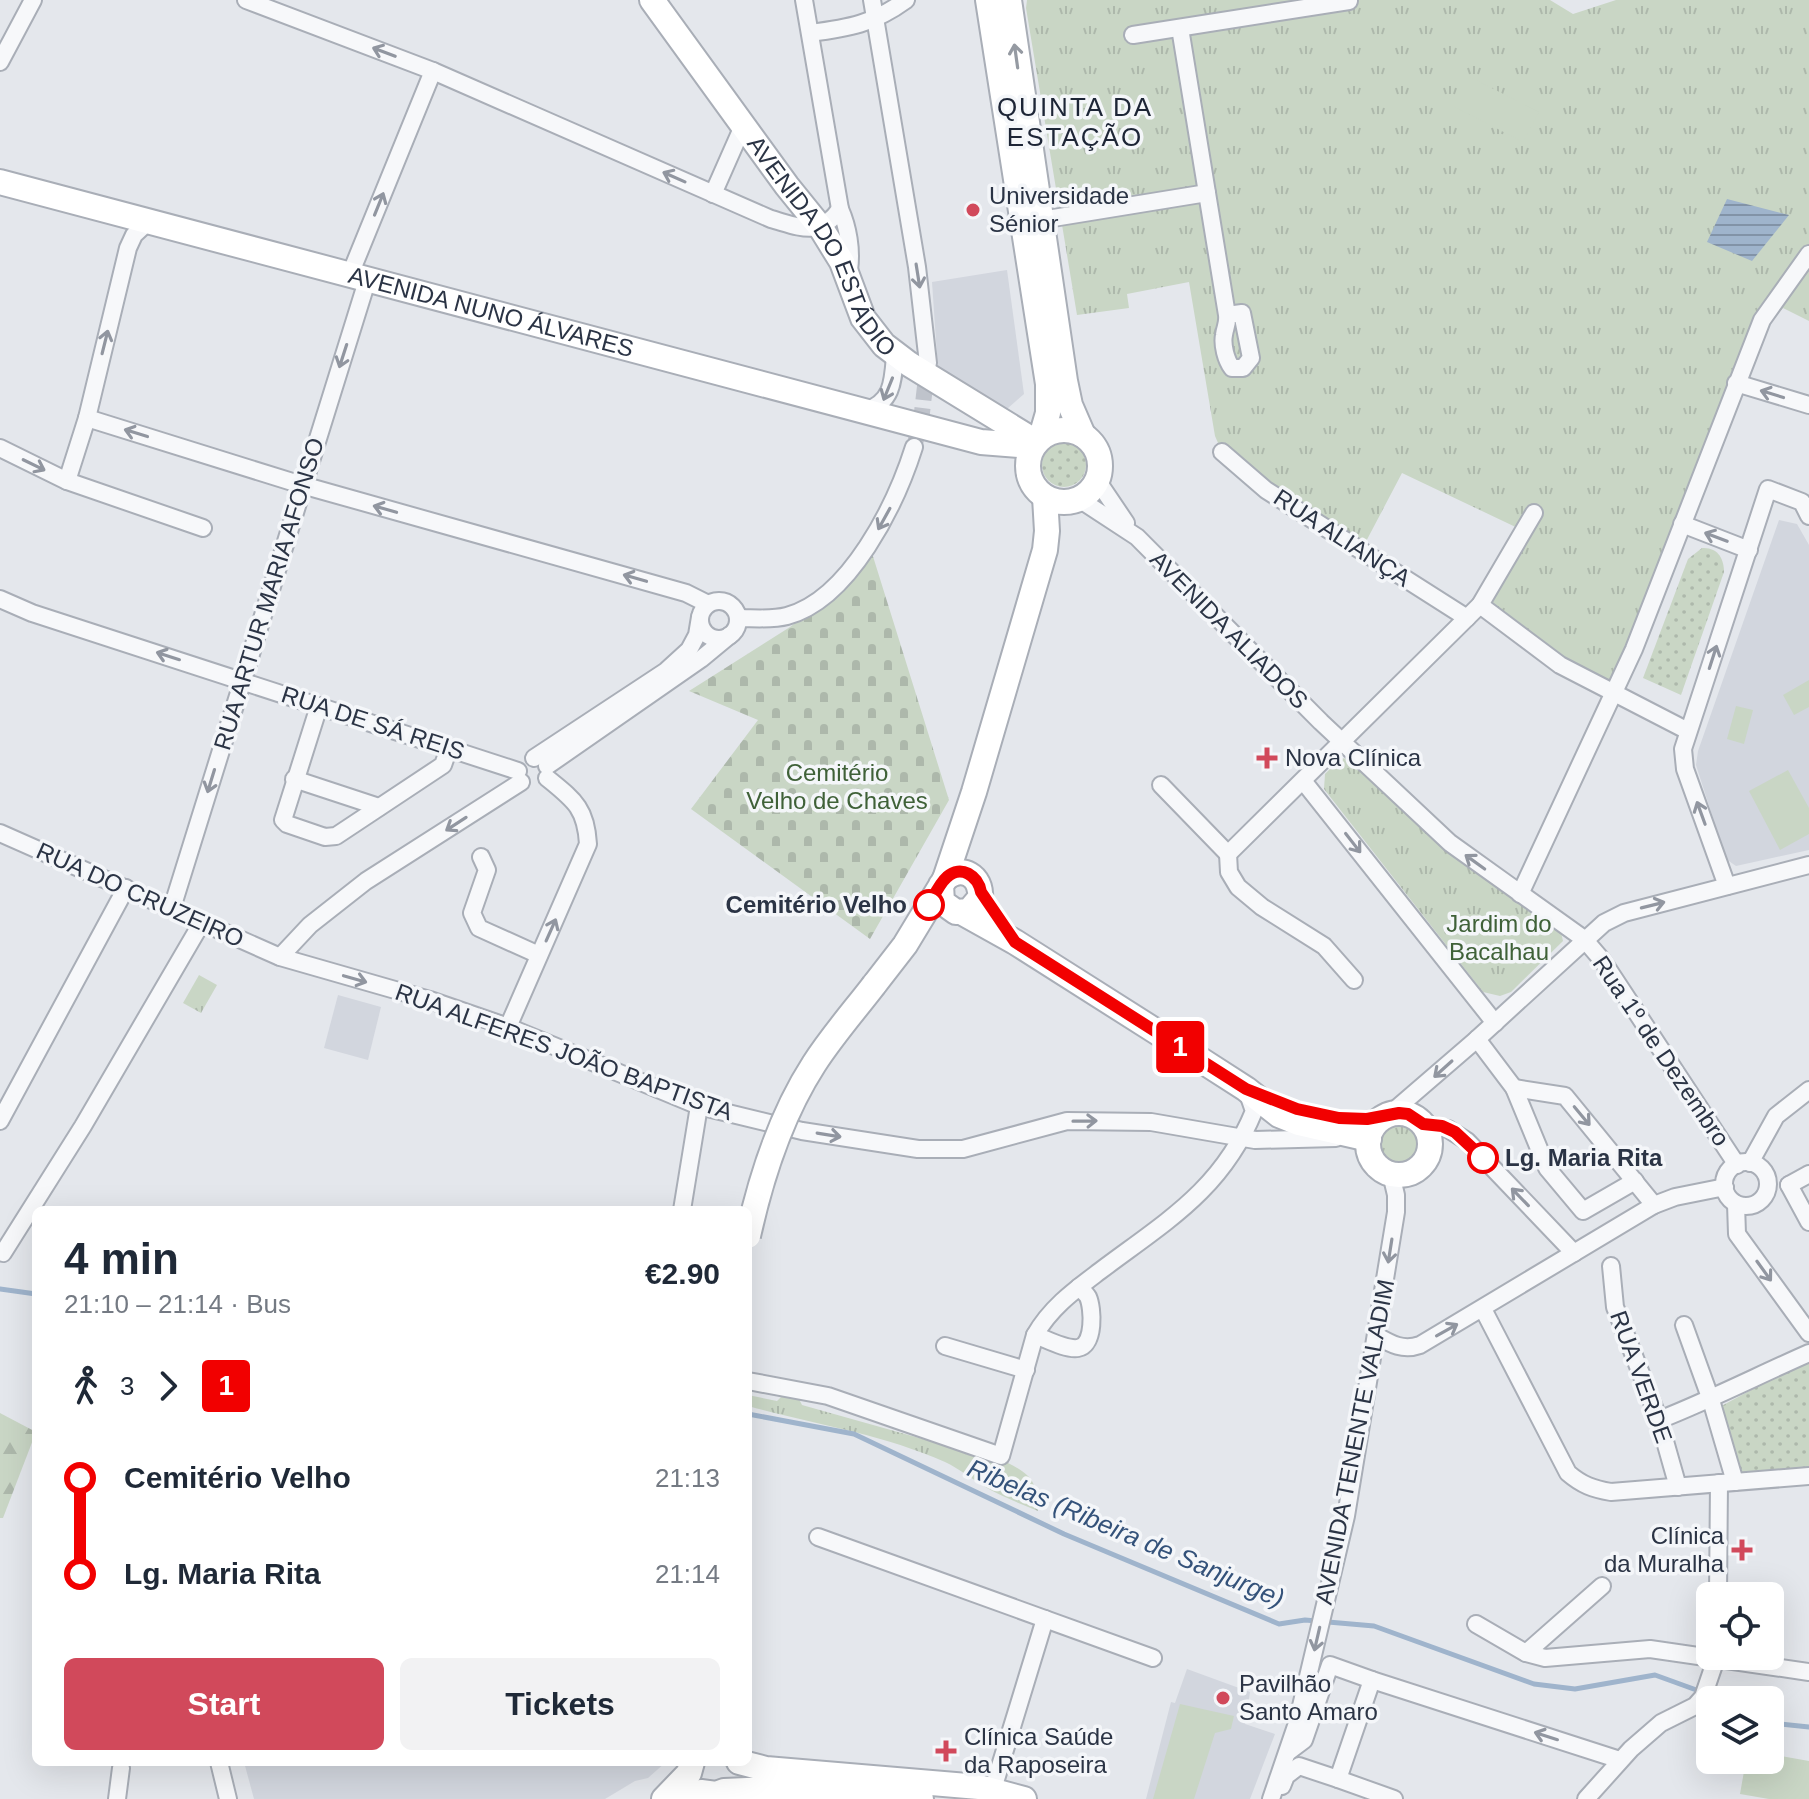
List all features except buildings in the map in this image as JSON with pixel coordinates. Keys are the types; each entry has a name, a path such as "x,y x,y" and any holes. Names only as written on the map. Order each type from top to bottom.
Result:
{"main road":[{"name":"AVENIDA DO ESTÁDIO","path":"652,0 821,228 848,275 863,318 884,345 1034,448"},
{"path":"988,0 1048,384 1048,413 1034,448 1035,490 1064,500 1087,494 1097,480 1100,460 1097,450 1083,435 1070,405 1065,381 1009,0"},
{"name":"AVENIDA NUNO ÁLVARES","path":"0,182 864,412 981,442 1034,448"},
{"path":"1034,448 1062,429 1083,435"},
{"path":"752,1221 764,1175 798,1093 820,1055 905,945 943,882 974,792 1045,550 1047,531 1064,500"},
{"path":"905,945 959,913 974,908 978,885 973,832 974,792"},
{"path":"1015,942 970,874 956,872 943,882 942,902 1015,942 1246,1089 1272,1111 1292,1121 1377,1130 1408,1114 1423,1124 1430,1142 1425,1160 1411,1173 1391,1174 1376,1165 1377,1130"},
{"path":"752,1765 993,1789 1024,1799"},
{"path":"664,1799 701,1780 733,1780 733,1766"},
{"path":"673,1799 701,1780 921,1799"}],"street":[{"path":"0,62 33,0"},
{"path":"246,0 433,71 771,219 800,227 821,228 840,209"},
{"path":"804,0 840,209 846,222 848,275"},
{"path":"872,0 921,295 928,363"},
{"path":"810,33 859,26 875,20 906,0"},
{"path":"1133,35 1349,1"},
{"path":"1180,28 1227,315"},
{"name":"RUA ARTUR MARIA AFONSO","path":"172,908 302,485 358,279 433,71"},
{"path":"713,194 743,126"},
{"path":"1041,220 1207,193"},
{"path":"771,219 794,194"},
{"path":"67,481 87,418 128,248 134,235 148,222"},
{"path":"1520,894 1634,649 1762,320 1809,254"},
{"path":"864,412 878,406 889,393 895,355"},
{"path":"1736,383 1809,405"},
{"path":"87,418 302,485 686,593 704,610"},
{"path":"738,618 787,616 812,604 836,584 883,523 901,486 914,447"},
{"path":"0,448 67,481 203,528"},
{"name":"RUA ALIANÇA","path":"1222,452 1266,490 1467,618"},
{"path":"1097,480 1137,537"},
{"path":"1727,886 1685,769 1683,749 1768,489 1806,509"},
{"path":"1064,500 1137,537"},
{"path":"1228,854 1480,605 1534,513"},
{"path":"1682,524 1749,550"},
{"name":"AVENIDA ALIADOS","path":"1137,537 1321,722 1450,843 1520,894"},
{"name":"RUA DE SÁ REIS","path":"0,599 32,613 449,748 520,776"},
{"path":"520,776 527,786 538,787 543,767 689,650 704,610 714,601 727,602 734,609 738,618 735,630 701,659 543,767"},
{"path":"1480,605 1560,665 1688,731"},
{"path":"704,610 701,628 711,638 730,635"},
{"path":"319,706 283,820 325,837 336,836 443,765 449,748"},
{"name":"AVENIDA ALIADOS","path":"1321,722 1329,736 1327,758"},
{"path":"280,957 310,925 366,881 520,776 525,760 543,767 574,800 587,821 588,844 508,1027"},
{"path":"294,779 379,807"},
{"path":"1304,782 1495,1023"},
{"path":"1161,785 1228,854 1229,872 1238,887 1262,907 1324,946 1354,980"},
{"name":"RUA DO CRUZEIRO","path":"0,833 280,957"},
{"path":"481,857 487,870 472,913 479,928 539,955"},
{"path":"1377,1130 1584,939 1617,915 1809,865"},
{"path":"0,1121 126,888"},
{"name":"Rua 1º de Dezembro","path":"1520,894 1584,939 1602,960 1744,1164"},
{"path":"1,1252 83,1126 201,924"},
{"name":"RUA ALFERES JOÃO BAPTISTA","path":"280,957 430,1000 508,1027 699,1106 802,1131 918,1149 963,1149 1067,1121 1160,1123 1240,1139 1338,1139 1377,1130"},
{"path":"1477,1039 1514,1088 1547,1168 1583,1211 1635,1181"},
{"path":"1514,1088 1565,1096 1654,1205"},
{"path":"752,1382 828,1396 1001,1456 1035,1335 1043,1321 1062,1300 1199,1195 1225,1167 1254,1111 1246,1089"},
{"path":"1744,1164 1762,1169 1768,1181 1765,1195 1749,1206 1731,1200 1725,1187 1727,1174 1744,1164 1776,1116 1809,1090"},
{"path":"683,1206 699,1106"},
{"path":"1423,1124 1448,1129 1467,1141 1574,1253"},
{"name":"AVENIDA TENENTE VALADIM","path":"1271,1799 1297,1723 1353,1481 1396,1212 1391,1174"},
{"path":"1768,1181 1789,1185 1809,1174"},
{"path":"1789,1185 1809,1222"},
{"path":"1377,1336 1398,1347 1415,1347 1654,1205 1675,1197 1725,1187"},
{"path":"1736,1204 1737,1234 1809,1333"},
{"name":"RUA VERDE","path":"1611,1266 1615,1307 1659,1420 1678,1487"},
{"path":"1035,1335 1076,1349 1083,1346 1089,1339 1092,1311 1087,1296 1079,1287"},
{"path":"1483,1309 1568,1473 1581,1484 1593,1490 1611,1492 1809,1476"},
{"path":"1684,1325 1711,1400 1727,1483 1719,1582"},
{"path":"945,1346 1026,1370"},
{"path":"1659,1420 1711,1400 1809,1353"},
{"path":"818,1537 1153,1658"},
{"path":"1526,1653 1602,1586"},
{"path":"993,1789 1045,1619"},
{"path":"1476,1624 1526,1653 1545,1658 1650,1649 1696,1654"},
{"path":"1288,1752 1304,1740 1330,1665 1620,1760"},
{"path":"1784,1668 1809,1672"},
{"path":"1586,1799 1620,1760 1661,1723 1695,1706 1703,1697 1712,1670"},
{"path":"1338,1779 1372,1680"},
{"path":"220,1766 228,1799"},
{"path":"1278,1799 1286,1776 1299,1766 1394,1799"},
{"path":"117,1799 121,1768"}],"shaded area":[{"path":"1007,270 1024,394 1007,409 938,370 932,282"},
{"path":"1779,520 1797,524 1809,545 1809,850 1736,866 1726,859 1696,765 1698,751"},
{"path":"338,995 381,1007 368,1060 324,1048"},
{"path":"1187,1669 1250,1692 1245,1724 1275,1734 1250,1799 1146,1799 1171,1702 1175,1703"},
{"path":"245,1766 662,1766 648,1778 635,1781 605,1799 254,1799"}],"green space":[{"path":"1027,0 1550,0 1573,14 1616,0 1809,0 1809,321 1783,308 1744,354 1612,693 1487,610 1524,531 1402,473 1361,551 1222,452 1215,436 1189,282 1127,294 1129,308 1077,315"},
{"path":"1468,76 1539,112 1523,142 1453,106"},
{"path":"1064,443 1080,449 1086,465 1080,481 1064,487 1048,481 1042,465 1048,449"},
{"path":"1702,548 1719,555 1724,572 1681,695 1643,678 1688,559"},
{"name":"Cemitério Velho de Chaves","path":"871,550 949,800 870,939 691,809 758,720 689,691 790,627 840,588"},
{"path":"1809,680 1809,707 1794,715 1783,695"},
{"path":"1736,706 1753,710 1744,744 1727,739"},
{"name":"Jardim do Bacalhau","path":"1341,758 1354,760 1559,924 1563,941 1511,992 1500,996 1483,992 1324,789 1325,774"},
{"path":"1788,770 1809,808 1809,834 1780,850 1749,791"},
{"path":"199,975 217,985 201,1013 183,1003"},
{"path":"1399,1124 1412,1130 1418,1143 1412,1156 1399,1162 1386,1156 1380,1143 1386,1130"},
{"path":"1809,1359 1809,1467 1733,1476 1714,1410"},
{"path":"784,1394 798,1397 802,1405 1008,1463 1029,1477 1037,1494 1038,1511 993,1491 951,1465 921,1452 752,1407 752,1396 777,1401"},
{"path":"0,1413 32,1430 32,1442 3,1518 0,1518"},
{"path":"1180,1704 1234,1716 1231,1729 1215,1733 1194,1799 1153,1799"},
{"path":"1784,1757 1809,1761 1809,1799 1769,1799 1740,1794 1744,1774 1784,1774"}],"water":[{"path":"1727,199 1789,215 1752,261 1707,242"}],"waterway":[{"name":"Ribelas (Ribeira de Sanjurge)","path":"0,1289 32,1293"},
{"name":"Ribelas (Ribeira de Sanjurge)","path":"752,1415 854,1434 1064,1534 1279,1624 1305,1620 1374,1626 1534,1684 1575,1689 1655,1675 1696,1690"},
{"name":"Ribelas (Ribeira de Sanjurge)","path":"1784,1724 1809,1727"}],"tunnel":[{"path":"914,447 921,421 927,369"}],"bus line":[{"name":"1","path":"929,905 950,875 956,872 970,874 979,882 981,892 1015,942 1246,1089 1297,1109 1339,1118 1367,1119 1408,1114 1423,1124 1442,1126 1455,1132 1483,1158"}],"place":[{"name":"Universidade Sénior","path":"973,210"},
{"name":"Nova Clínica","path":"1267,758"},
{"name":"Cemitério Velho","path":"929,905"},
{"name":"Lg. Maria Rita","path":"1483,1158"},
{"name":"Clínica da Muralha","path":"1742,1550"},
{"name":"Pavilhão Santo Amaro","path":"1223,1698"},
{"name":"Clínica Saúde da Raposeira","path":"946,1751"}],"district":[{"name":"QUINTA DA ESTAÇÃO","path":"1075,122"}]}
